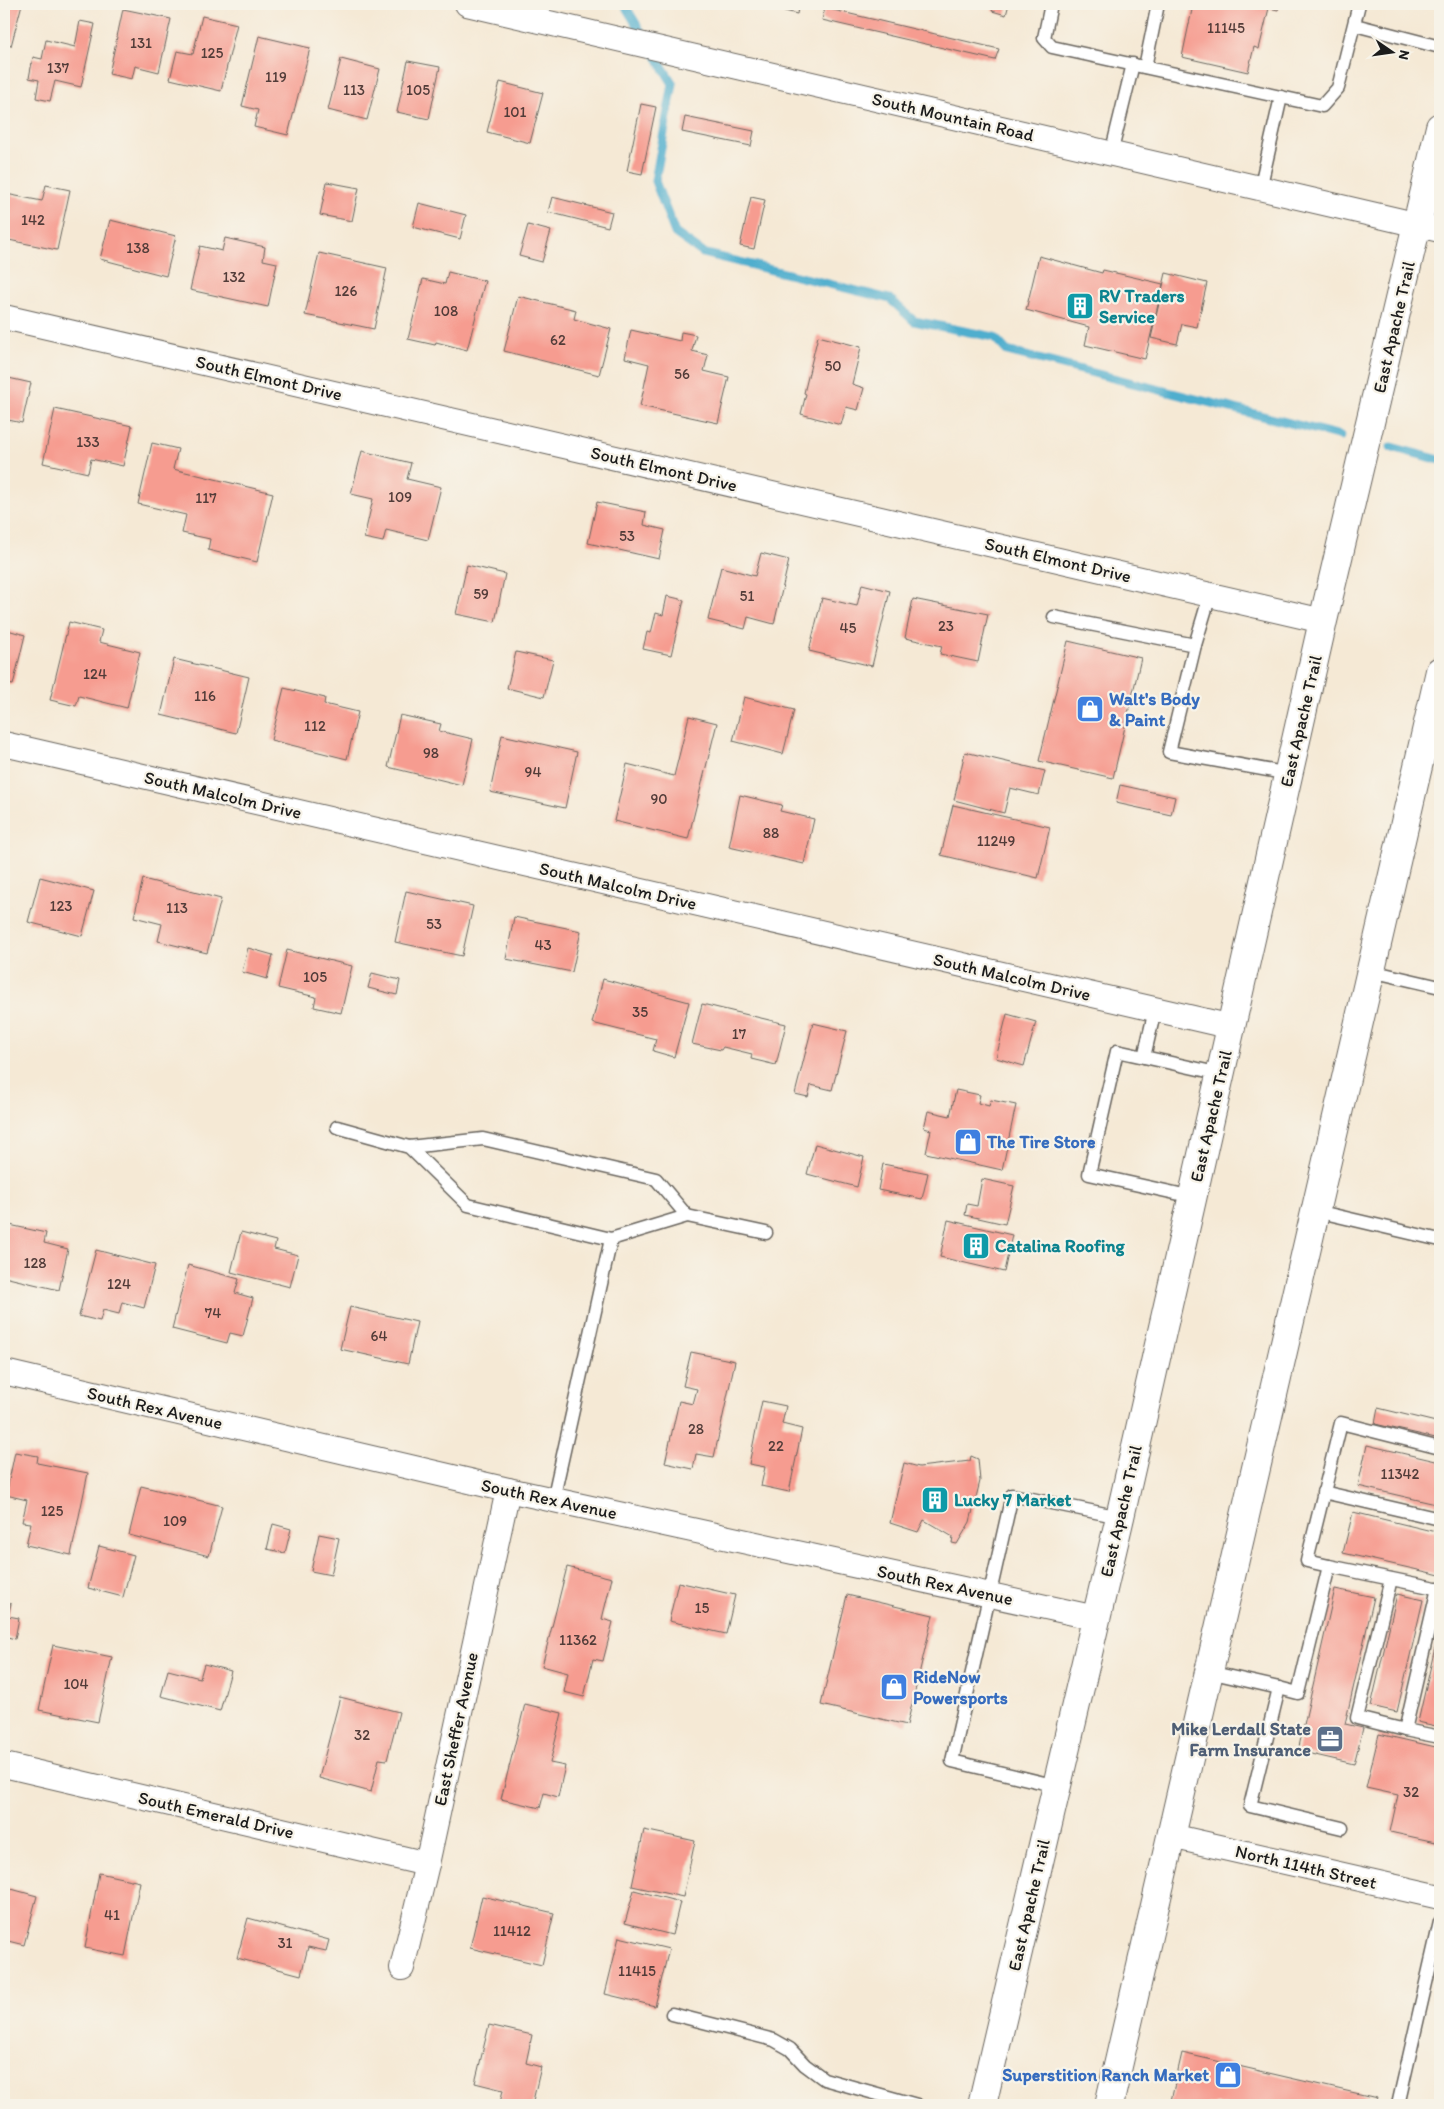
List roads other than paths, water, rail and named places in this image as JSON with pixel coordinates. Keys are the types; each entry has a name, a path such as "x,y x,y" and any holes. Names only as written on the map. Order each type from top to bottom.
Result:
{"main road":[{"name":"East Apache Trail","path":"982,2105 1120,1517 1323,621 1429,228 1440,127"},
{"path":"1109,2105 1440,671"}],"street":[{"name":"South Mountain Road","path":"467,4 1429,228"},
{"name":"South Elmont Drive","path":"4,317 1323,621"},
{"name":"South Malcolm Drive","path":"4,744 1232,1027"},
{"name":"South Rex Avenue","path":"4,1372 508,1490 1096,1618"},
{"name":"East Sheffer Avenue","path":"402,1968 427,1864 508,1490"},
{"name":"South Emerald Drive","path":"4,1765 427,1864"},
{"name":"North 114th Street","path":"1171,1836 1440,1897"}],"lane":[{"path":"1051,4 1044,38 1052,47 1322,106 1338,88 1359,4"},
{"path":"1111,154 1158,4"},
{"path":"1355,25 1440,47"},
{"path":"1260,189 1281,97"},
{"path":"1210,595 1195,645 1169,752 1289,774"},
{"path":"1054,617 1195,645"},
{"path":"1371,971 1440,987"},
{"path":"1144,1057 1155,1010"},
{"path":"1193,1196 1089,1174 1118,1051 1221,1074"},
{"path":"336,1127 410,1147 484,1139 656,1179 687,1216"},
{"path":"410,1147 468,1205 610,1239 687,1216 766,1233"},
{"path":"1316,1210 1440,1240"},
{"path":"553,1500 610,1239"},
{"path":"1405,1730 1439,1588 1307,1561 1341,1424 1440,1448"},
{"path":"1323,1492 1440,1519"},
{"path":"1057,1786 952,1761 1012,1495 1120,1517"},
{"path":"1209,1672 1298,1693 1329,1566"},
{"path":"1391,1579 1358,1718 1440,1737"},
{"path":"1279,1688 1250,1806 1342,1828"},
{"path":"1398,2105 1440,1922"},
{"path":"672,2014 774,2040 790,2049 804,2065 824,2079 917,2105"}],"waterway":[{"path":"624,4 673,84 655,181 675,233 703,253 890,299 914,321 994,337 1007,351 1341,436"},
{"path":"1391,447 1440,460"}],"place":[{"name":"RV Traders Service","path":"1080,306"},
{"name":"Walt's Body & Paint","path":"1090,709"},
{"name":"The Tire Store","path":"968,1142"},
{"name":"Catalina Roofing","path":"976,1246"},
{"name":"Lucky 7 Market","path":"935,1500"},
{"name":"RideNow Powersports","path":"894,1687"},
{"name":"Mike Lerdall State Farm Insurance","path":"1330,1739"},
{"name":"Superstition Ranch Market","path":"1228,2075"}]}
